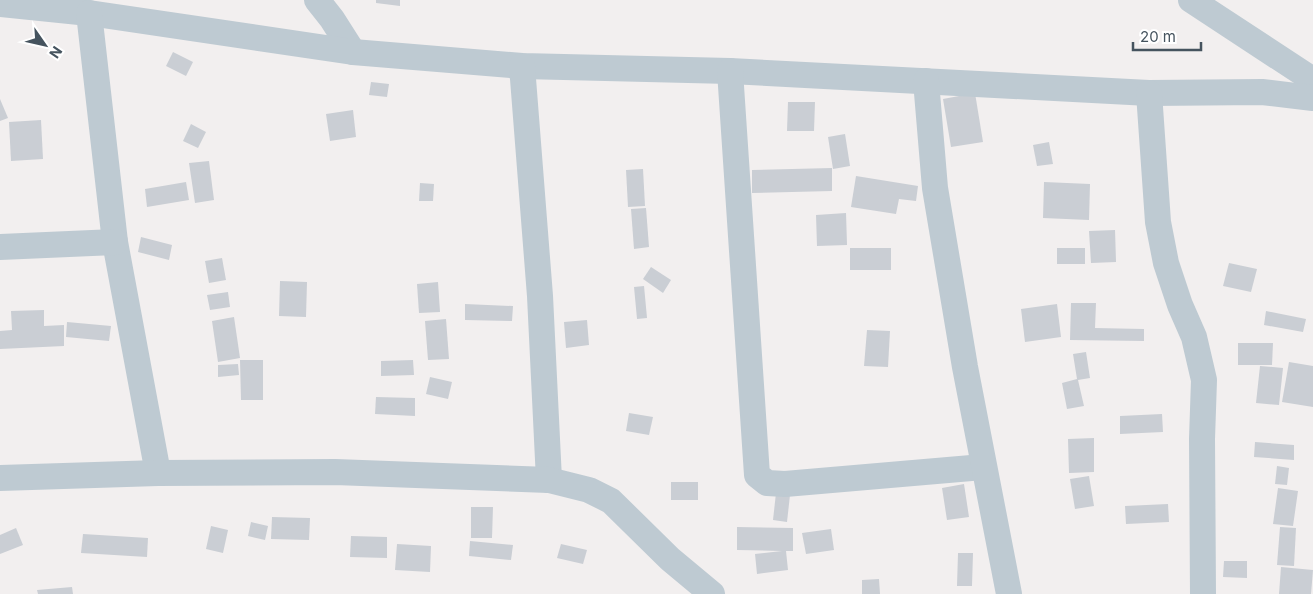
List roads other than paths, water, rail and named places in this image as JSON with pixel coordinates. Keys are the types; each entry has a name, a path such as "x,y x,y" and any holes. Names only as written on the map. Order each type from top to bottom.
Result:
{"street":[{"path":"317,0 332,18 353,52"},
{"path":"1191,0 1313,80"},
{"path":"0,4 89,13 353,52 522,66 730,71 1148,93 1262,92 1313,98"},
{"path":"89,13 115,242 158,473"},
{"path":"522,66 540,296 549,480"},
{"path":"730,71 757,475 766,483 785,484 983,467"},
{"path":"926,81 935,188 983,467 1009,594"},
{"path":"1148,93 1158,222 1166,263 1180,305 1194,337 1204,380 1202,439 1203,594"},
{"path":"0,247 115,242"},
{"path":"0,478 158,473 334,472 549,480 589,490 611,501 670,558 712,594"}]}
